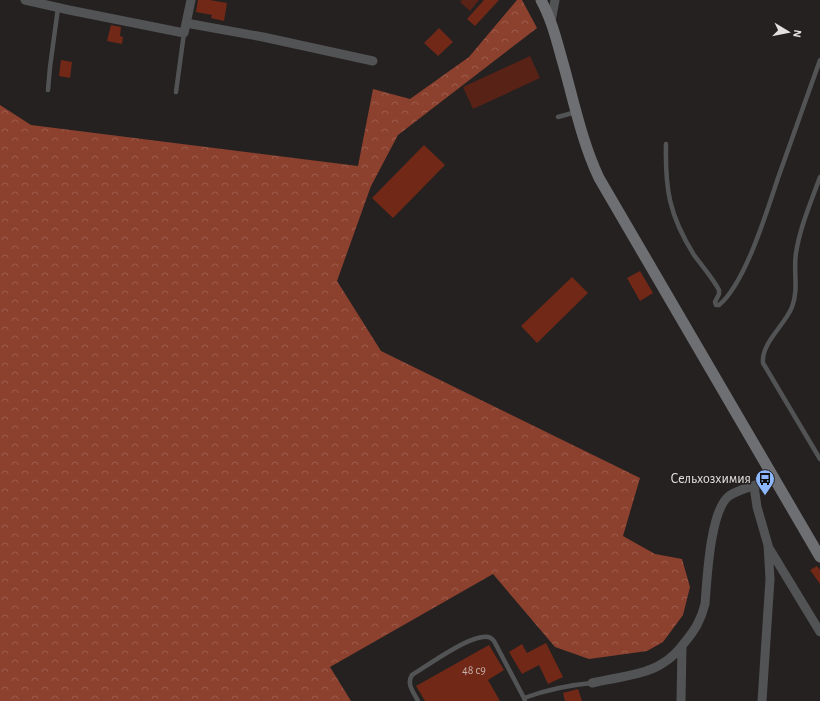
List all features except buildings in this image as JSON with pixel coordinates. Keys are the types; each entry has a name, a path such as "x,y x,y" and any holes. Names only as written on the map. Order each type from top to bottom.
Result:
{"main road":[{"path":"541,0 551,22 591,159 604,188 820,557"}],"street":[{"path":"25,0 184,33 190,0"},
{"path":"551,22 555,0"},
{"path":"186,23 263,37 373,61"},
{"path":"592,683 651,669 664,663 682,646 694,631 702,616 705,604 713,530 718,510 728,497 774,478"},
{"path":"754,486 757,507 768,545 770,579 762,701"},
{"path":"768,545 820,632"},
{"path":"681,701 682,646"}],"lane":[{"path":"48,90 58,8"},
{"path":"176,92 184,33"},
{"path":"666,144 665,169 667,191 671,208 685,240 719,290 719,294 715,302 716,305 719,305 731,292 747,261 764,220 820,60"},
{"path":"558,116 576,111"},
{"path":"820,177 803,225 796,253 795,299 788,316 765,350 763,363 820,459"},
{"path":"418,701 409,683 412,675 462,645 476,638 488,636 494,641 524,699 564,687 592,683"}],"green space":[{"path":"517,0 522,0 537,28 398,135 371,186 337,281 381,351 640,478 623,536 655,554 682,559 690,587 683,615 663,642 647,651 589,659 555,647 493,574 330,667 351,701 0,701 0,105 31,125 358,166 373,89 410,99 469,57"}],"shaded area":[{"path":"462,0 479,0 470,11 460,2"},
{"path":"530,56 540,78 473,109 463,87"}],"place":[{"name":"Сельхозхимия","path":"765,496"}]}
